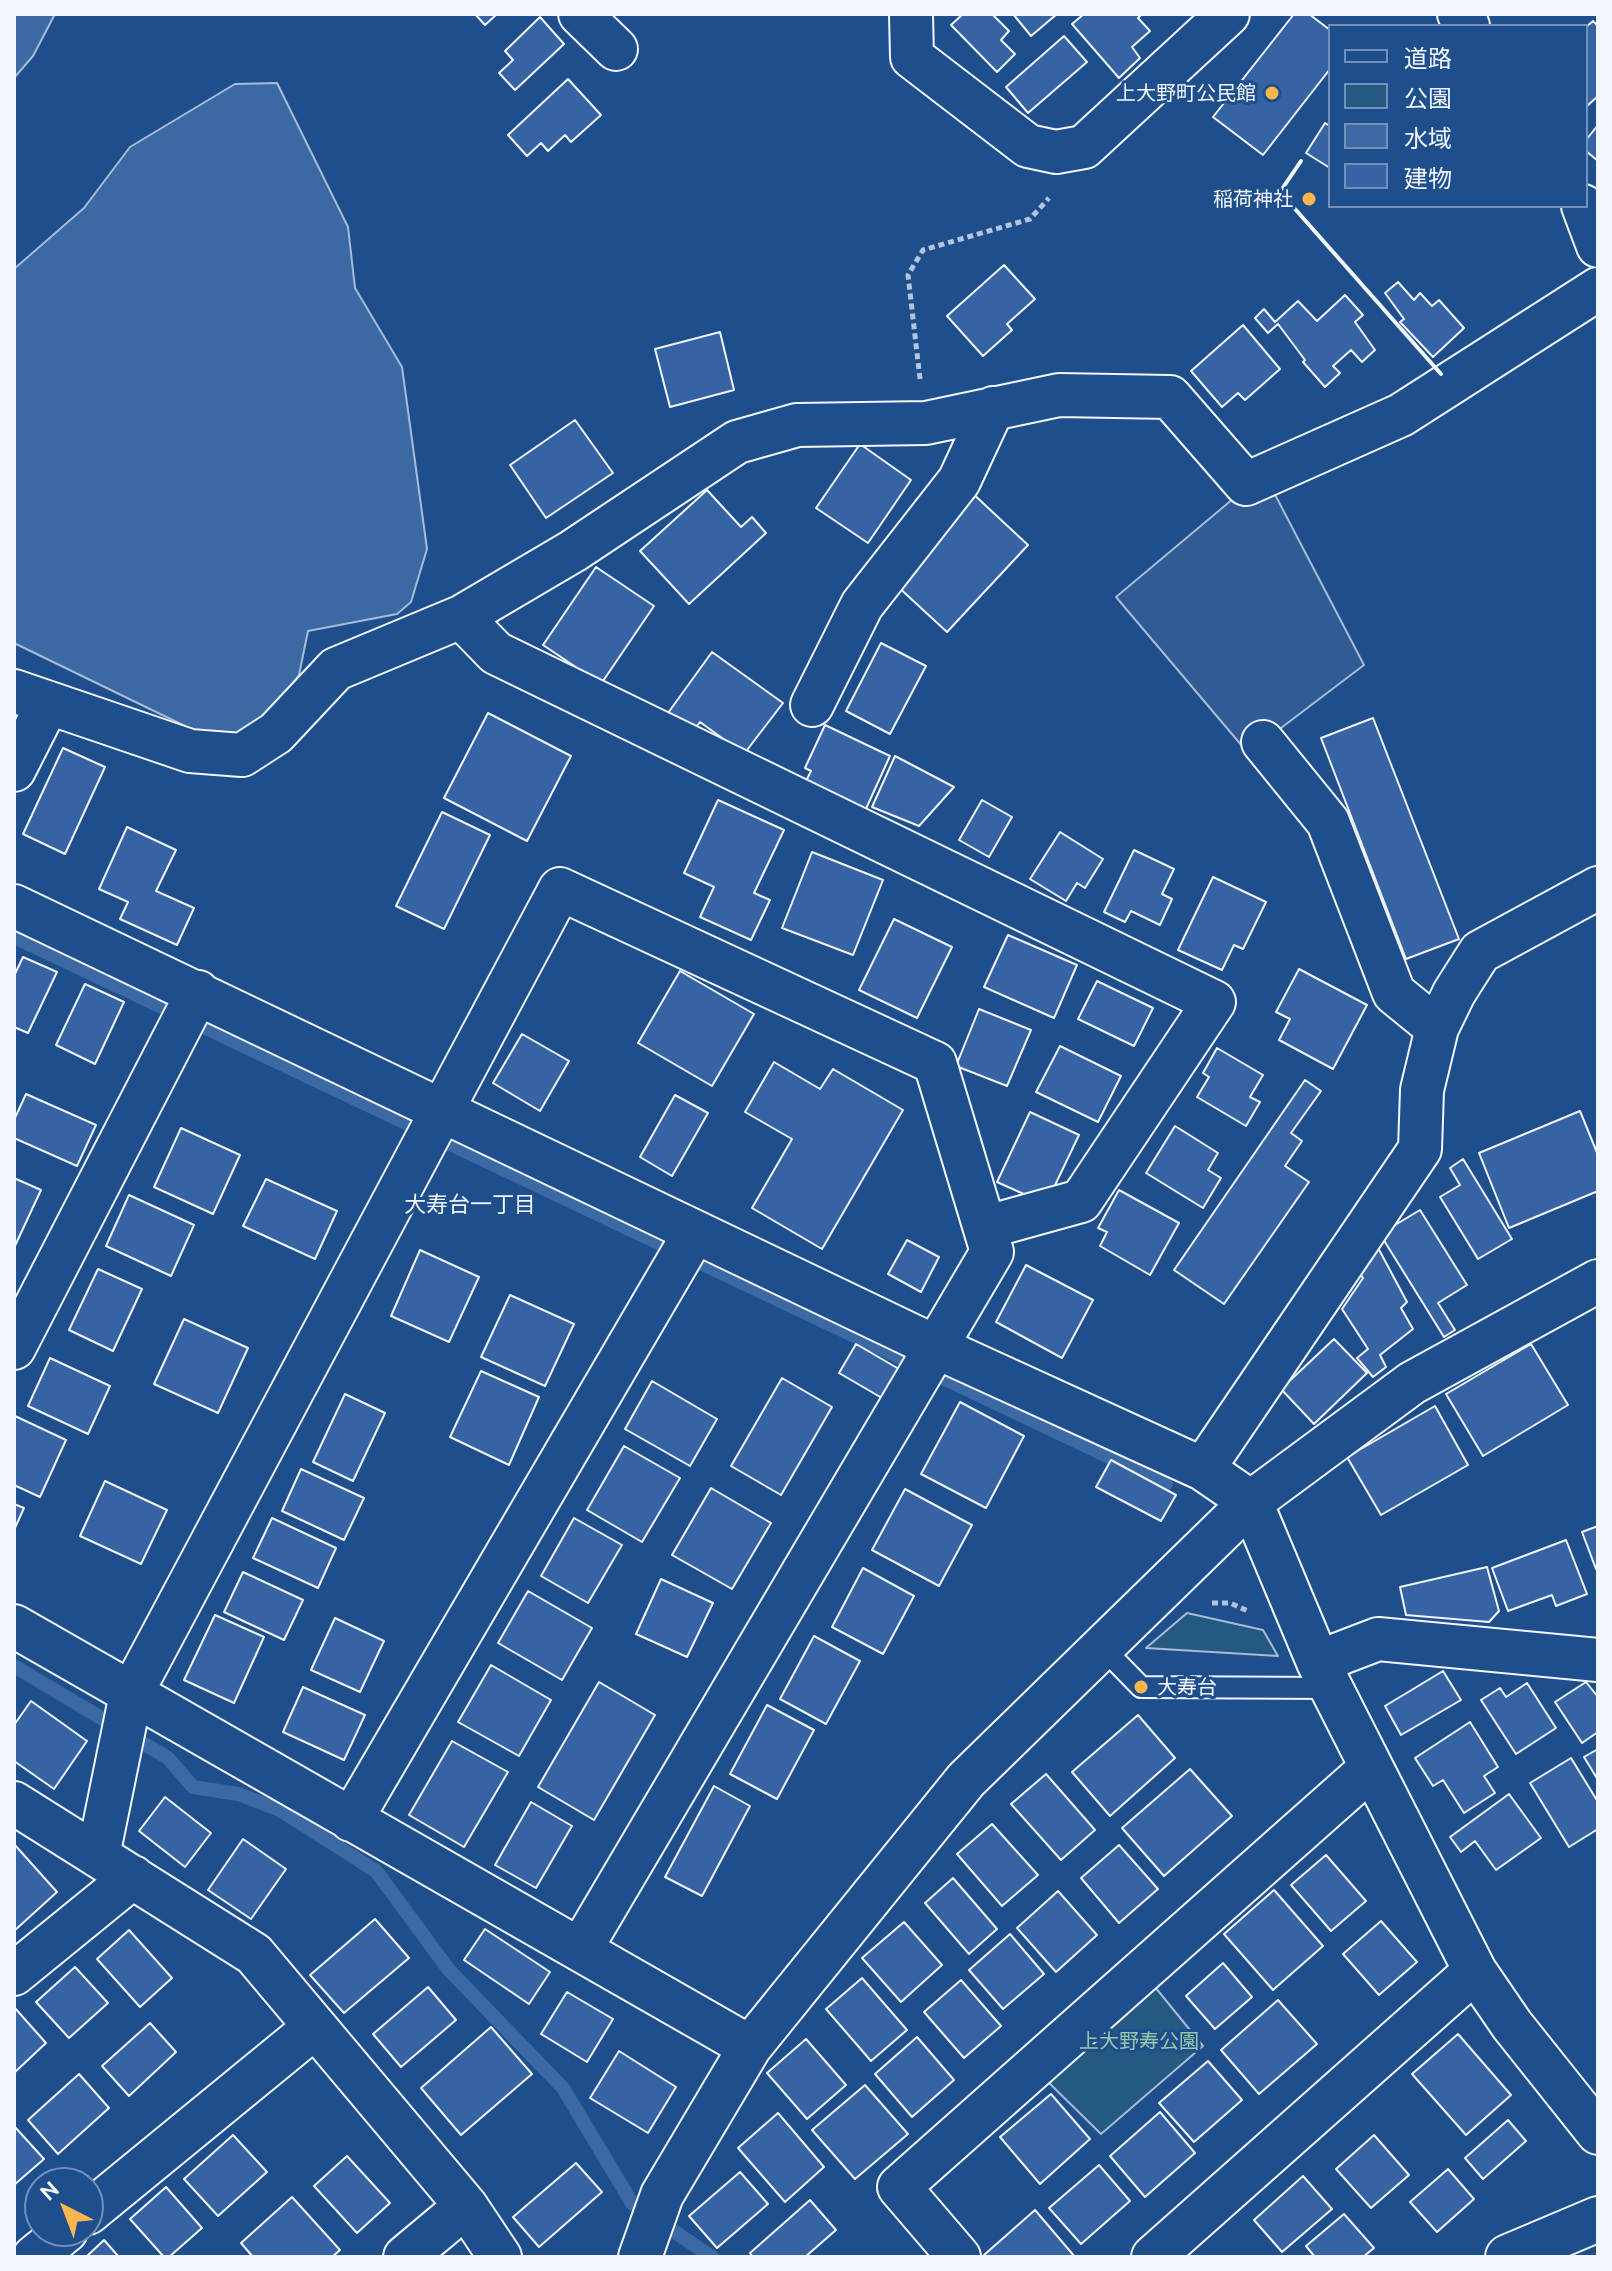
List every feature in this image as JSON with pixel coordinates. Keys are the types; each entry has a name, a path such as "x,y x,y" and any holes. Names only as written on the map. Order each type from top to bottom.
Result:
{"street":[{"path":"580,14 616,49"},
{"path":"911,14 912,57 1028,146 1056,152 1084,147 1228,14"},
{"path":"1584,208 1598,246"},
{"path":"14,770 30,698 190,751 242,755 276,733 336,669 461,617 573,551 737,442 797,425 926,423 1059,395 1170,397 1246,484 1401,415 1598,289"},
{"path":"812,705 862,605 959,481 993,408"},
{"path":"461,617 496,653 1214,1002 1081,1201 987,1227"},
{"path":"1263,742 1328,822 1394,993 1437,1028"},
{"path":"1203,1469 1420,1149 1422,1090 1437,1028 1454,993 1480,952 1598,888"},
{"path":"14,1974 116,1866 131,1694 444,1113 560,889 935,1063 987,1227 992,1252 580,1950"},
{"path":"14,906 938,1348 1203,1469 1251,1502 1324,1675 1475,1971 1512,2025 1598,2133"},
{"path":"14,1348 198,992"},
{"path":"351,1820 695,1232"},
{"path":"640,2257 662,2195 750,2047 966,1780 1251,1502 1412,1383 1598,1281"},
{"path":"14,1626 750,2047"},
{"path":"1324,1675 1378,1639 1598,1660"},
{"path":"959,2257 899,2187 1370,1769"},
{"path":"14,1803 254,1954 466,2206 500,2257"},
{"path":"1153,2257 1475,1971"},
{"path":"104,2200 315,2027"},
{"path":"405,2257 466,2206"},
{"path":"1508,2257 1598,2219"}],"lane":[{"path":"1102,1647 1141,1687 1324,1675"}],"path":[{"path":"926,423 908,275 923,250 1030,219 1055,192 1056,152"},
{"path":"1207,1602 1230,1603 1251,1613"}],"green space":[{"path":"1187,1613 1263,1630 1278,1656 1146,1648"},
{"name":"上大野寿公園","path":"1142,1971 1203,2046 1101,2134 1041,2075"}],"shaded area":[{"path":"1270,485 1364,665 1248,753 1116,597 1240,493"}],"water":[{"path":"14,14 55,14 33,56 14,78"},
{"path":"277,83 348,227 355,288 402,367 427,549 411,602 397,614 308,631 299,675 274,709 220,743 14,643 14,269 84,208 130,147 235,84"}],"building":[{"path":"475,14 497,14 485,25"},
{"path":"963,14 992,14 1009,31 1001,40 1015,54 997,72 951,25"},
{"path":"1013,14 1057,14 1031,36"},
{"path":"1084,14 1142,14 1138,18 1150,31 1132,47 1140,58 1119,78 1072,24"},
{"name":"上大野町公民館","path":"1294,14 1309,14 1328,28 1328,72 1263,155 1213,117"},
{"path":"540,17 564,44 515,90 499,73 513,60 505,51"},
{"path":"1593,21 1598,26 1598,96 1588,105 1588,25"},
{"path":"1064,36 1087,62 1028,113 1006,87"},
{"path":"568,79 601,115 571,142 565,135 548,151 541,143 527,156 508,135"},
{"path":"1325,123 1328,125 1328,167 1306,153"},
{"path":"1598,125 1598,161 1588,153 1588,138"},
{"path":"1004,265 1035,299 1007,324 1012,330 983,356 947,316"},
{"path":"1398,282 1414,300 1420,293 1432,306 1439,300 1464,328 1433,357 1400,322 1404,319 1385,293"},
{"path":"1345,295 1363,315 1355,322 1375,350 1362,362 1351,350 1333,366 1340,373 1325,387 1303,362 1305,360 1278,324 1268,333 1255,318 1264,309 1275,322 1298,301 1317,321"},
{"path":"1243,325 1280,369 1245,400 1238,393 1222,407 1191,371"},
{"path":"720,332 734,390 670,407 655,349"},
{"path":"575,420 613,473 546,518 510,465"},
{"path":"860,444 911,480 868,543 816,508"},
{"path":"707,490 741,527 752,517 766,533 689,604 640,551"},
{"path":"970,491 1028,545 947,632 895,584"},
{"path":"596,567 654,606 601,684 543,645"},
{"path":"881,643 926,666 890,734 846,711"},
{"path":"712,652 783,703 744,754 700,722 693,731 668,713"},
{"path":"488,713 571,756 527,841 444,798"},
{"path":"1373,718 1459,939 1406,959 1321,738"},
{"path":"825,725 890,756 865,811 805,783 811,771 805,768"},
{"path":"63,748 105,767 65,854 23,834"},
{"path":"895,756 954,787 919,826 872,807"},
{"path":"718,800 784,830 754,893 770,900 751,940 700,917 714,887 684,873"},
{"path":"982,800 1012,817 989,857 959,840"},
{"path":"442,812 490,835 444,929 396,906"},
{"path":"127,827 176,850 156,891 194,908 177,945 120,919 128,902 99,889"},
{"path":"1060,832 1103,859 1085,888 1077,883 1066,901 1030,879"},
{"path":"1134,850 1174,869 1162,894 1172,899 1160,925 1131,911 1125,922 1104,912"},
{"path":"812,852 883,880 853,955 782,928"},
{"path":"1213,877 1266,902 1243,949 1234,945 1222,970 1178,950"},
{"path":"894,919 952,947 917,1018 859,990"},
{"path":"1008,935 1077,965 1054,1018 984,987"},
{"path":"23,957 57,972 28,1033 14,1027 14,976"},
{"path":"1299,969 1367,1005 1333,1069 1279,1040 1290,1019 1276,1012"},
{"path":"680,971 754,1014 712,1086 638,1043"},
{"path":"1097,981 1153,1008 1134,1046 1078,1019"},
{"path":"85,984 124,1002 95,1064 56,1045"},
{"path":"979,1009 1031,1030 1007,1086 956,1066"},
{"path":"522,1034 569,1061 540,1111 493,1083"},
{"path":"1060,1046 1121,1076 1098,1122 1036,1092"},
{"path":"1217,1048 1263,1075 1250,1097 1260,1102 1246,1126 1197,1097 1209,1077 1203,1073"},
{"path":"774,1062 820,1089 833,1069 903,1110 822,1249 752,1208 792,1139 745,1112"},
{"path":"1305,1080 1321,1091 1291,1133 1302,1141 1285,1166 1309,1182 1224,1304 1174,1270"},
{"path":"26,1094 96,1125 77,1166 14,1138 14,1120"},
{"path":"675,1095 708,1113 672,1176 640,1157"},
{"path":"1580,1111 1598,1155 1598,1191 1509,1228 1479,1153"},
{"path":"1030,1112 1079,1135 1046,1204 997,1182"},
{"path":"1175,1126 1218,1153 1208,1170 1221,1178 1203,1208 1146,1173"},
{"path":"181,1128 240,1155 213,1214 154,1187"},
{"path":"1463,1159 1512,1239 1478,1259 1440,1197 1460,1185 1450,1168"},
{"path":"14,1178 41,1190 14,1248"},
{"path":"266,1179 337,1211 315,1259 243,1226"},
{"path":"1119,1190 1179,1223 1150,1275 1100,1246 1107,1232 1098,1228"},
{"path":"129,1195 194,1225 171,1276 106,1246"},
{"path":"1420,1210 1467,1285 1438,1303 1455,1330 1444,1337 1380,1234"},
{"path":"907,1240 939,1257 921,1292 888,1274"},
{"path":"1376,1244 1407,1302 1401,1308 1413,1329 1380,1355 1386,1367 1373,1377 1357,1358 1368,1349 1342,1309 1363,1278 1355,1267"},
{"path":"420,1250 479,1277 449,1342 391,1316"},
{"path":"1026,1265 1093,1300 1062,1358 996,1322"},
{"path":"98,1269 142,1289 113,1351 69,1330"},
{"path":"510,1295 574,1324 545,1386 481,1357"},
{"path":"184,1319 248,1348 218,1413 154,1384"},
{"path":"1334,1339 1367,1373 1314,1424 1281,1389"},
{"path":"856,1344 899,1369 882,1398 839,1373"},
{"path":"1531,1344 1568,1405 1483,1456 1446,1394"},
{"path":"50,1358 110,1386 88,1434 28,1406"},
{"path":"481,1371 539,1397 509,1465 450,1437"},
{"path":"782,1378 832,1407 781,1495 731,1466"},
{"path":"652,1381 717,1419 690,1466 625,1429"},
{"path":"345,1394 385,1413 353,1481 313,1462"},
{"path":"960,1402 1024,1436 986,1508 921,1474"},
{"path":"1435,1406 1468,1465 1381,1515 1347,1457"},
{"path":"15,1416 66,1440 40,1497 14,1485"},
{"path":"624,1446 680,1478 642,1542 587,1510"},
{"path":"1111,1460 1176,1495 1161,1521 1096,1487"},
{"path":"301,1469 364,1498 344,1540 282,1511"},
{"path":"105,1481 167,1510 141,1564 80,1536"},
{"path":"711,1488 771,1523 732,1589 672,1555"},
{"path":"905,1489 972,1525 939,1586 872,1550"},
{"path":"14,1504 24,1508 14,1530"},
{"path":"272,1518 336,1548 318,1588 253,1558"},
{"path":"574,1518 622,1545 588,1603 541,1576"},
{"path":"1598,1526 1598,1568 1596,1569 1582,1532"},
{"path":"1566,1540 1587,1594 1556,1606 1552,1595 1508,1611 1492,1568"},
{"path":"1487,1567 1499,1611 1489,1622 1406,1615 1400,1587"},
{"path":"863,1568 914,1596 883,1654 832,1627"},
{"path":"243,1572 303,1600 284,1640 224,1612"},
{"path":"661,1579 713,1603 687,1657 636,1634"},
{"path":"528,1591 592,1628 562,1680 498,1643"},
{"path":"215,1615 264,1637 234,1703 184,1680"},
{"path":"335,1618 384,1641 360,1692 311,1670"},
{"path":"814,1636 860,1661 826,1724 780,1699"},
{"path":"491,1665 551,1700 519,1756 458,1722"},
{"path":"1443,1671 1461,1700 1401,1735 1385,1706"},
{"path":"599,1682 655,1715 594,1820 538,1787"},
{"path":"1586,1682 1598,1697 1598,1732 1582,1743 1555,1702"},
{"path":"1527,1683 1556,1728 1516,1754 1481,1700 1500,1688 1506,1697"},
{"path":"303,1687 365,1715 344,1760 283,1732"},
{"path":"31,1701 87,1741 54,1789 14,1761 14,1725"},
{"path":"767,1705 814,1730 777,1799 730,1774"},
{"path":"1138,1715 1175,1758 1110,1816 1072,1772"},
{"path":"1470,1722 1498,1767 1484,1776 1495,1793 1464,1813 1443,1780 1433,1786 1415,1758"},
{"path":"452,1741 508,1772 464,1847 409,1815"},
{"path":"1598,1749 1598,1780 1584,1757"},
{"path":"1571,1758 1598,1802 1598,1829 1569,1847 1530,1783"},
{"path":"1190,1769 1232,1816 1164,1876 1122,1828"},
{"path":"1046,1774 1095,1830 1061,1860 1011,1804"},
{"path":"714,1786 750,1806 702,1896 665,1877"},
{"path":"1509,1794 1541,1838 1496,1870 1475,1841 1461,1852 1450,1837"},
{"path":"165,1797 211,1833 185,1867 139,1831"},
{"path":"531,1802 572,1826 536,1888 495,1865"},
{"path":"992,1824 1038,1875 1002,1906 957,1854"},
{"path":"243,1839 286,1869 251,1919 208,1890"},
{"path":"14,1844 57,1892 14,1931"},
{"path":"1119,1845 1158,1889 1119,1923 1081,1878"},
{"path":"1326,1855 1366,1901 1331,1931 1291,1885"},
{"path":"953,1878 997,1929 969,1954 925,1903"},
{"path":"1274,1890 1323,1946 1273,1990 1224,1934"},
{"path":"1058,1891 1097,1935 1056,1972 1017,1928"},
{"path":"375,1919 409,1958 344,2013 310,1975"},
{"path":"1381,1921 1417,1962 1379,1995 1343,1954"},
{"path":"904,1922 942,1965 901,2002 862,1958"},
{"path":"485,1929 550,1972 529,2004 464,1960"},
{"path":"129,1930 172,1978 140,2007 97,1959"},
{"path":"1010,1934 1044,1974 1003,2009 969,1970"},
{"path":"1223,1963 1252,1997 1215,2029 1186,1996"},
{"path":"75,1967 108,2003 69,2038 36,2002"},
{"path":"862,1978 907,2030 871,2061 826,2009"},
{"path":"961,1980 1001,2026 964,2058 924,2012"},
{"path":"428,1987 456,2020 401,2067 373,2034"},
{"path":"567,1992 613,2019 587,2062 541,2034"},
{"path":"1278,2000 1317,2044 1259,2094 1221,2050"},
{"path":"14,2007 46,2043 14,2073"},
{"path":"150,2023 176,2052 129,2096 102,2066"},
{"path":"491,2027 532,2074 461,2135 421,2088"},
{"path":"1458,2034 1511,2095 1466,2135 1412,2074"},
{"path":"917,2037 954,2080 912,2117 875,2074"},
{"path":"806,2039 846,2085 807,2119 767,2073"},
{"path":"619,2051 676,2087 648,2133 590,2098"},
{"path":"1208,2061 1242,2100 1194,2142 1159,2103"},
{"path":"79,2074 109,2108 58,2154 28,2120"},
{"path":"865,2085 908,2134 855,2179 812,2130"},
{"path":"1051,2094 1090,2139 1040,2184 1000,2137"},
{"path":"1160,2112 1195,2153 1145,2197 1110,2156"},
{"path":"778,2113 824,2167 785,2202 738,2148"},
{"path":"1508,2120 1526,2141 1483,2179 1465,2158"},
{"path":"14,2126 44,2159 35,2167 24,2167 24,2176 14,2185"},
{"path":"233,2135 267,2172 218,2216 184,2179"},
{"path":"1374,2135 1409,2175 1371,2208 1336,2169"},
{"path":"347,2156 390,2203 357,2233 314,2186"},
{"path":"576,2163 602,2192 539,2247 513,2217"},
{"path":"1099,2165 1130,2201 1081,2244 1049,2208"},
{"path":"1448,2169 1474,2199 1437,2232 1410,2202"},
{"path":"740,2172 768,2204 717,2248 689,2216"},
{"path":"1303,2176 1332,2209 1282,2252 1254,2220"},
{"path":"166,2187 202,2228 169,2257 164,2257 130,2219"},
{"path":"292,2197 340,2250 332,2257 253,2257 241,2243"},
{"path":"810,2200 836,2230 805,2257 753,2257 750,2253"},
{"path":"1035,2210 1075,2257 985,2257 984,2255"},
{"path":"1344,2214 1374,2248 1363,2257 1315,2257 1306,2246"},
{"path":"104,2240 119,2257 86,2257 97,2247 104,2247"}],"waterway":[{"path":"14,937 1166,1484"},
{"path":"14,1666 168,1758 193,1787 238,1794 280,1810 376,1871 449,1970 563,2088 632,2203 712,2257"}],"wall":[{"path":"1301,161 1280,192 1441,374"}],"place":[{"name":"上大野町公民館","path":"1272,93"},
{"name":"稲荷神社","path":"1309,199"},
{"name":"大寿台","path":"1141,1687"}],"district":[{"name":"大寿台一丁目","path":"470,1205"}]}
